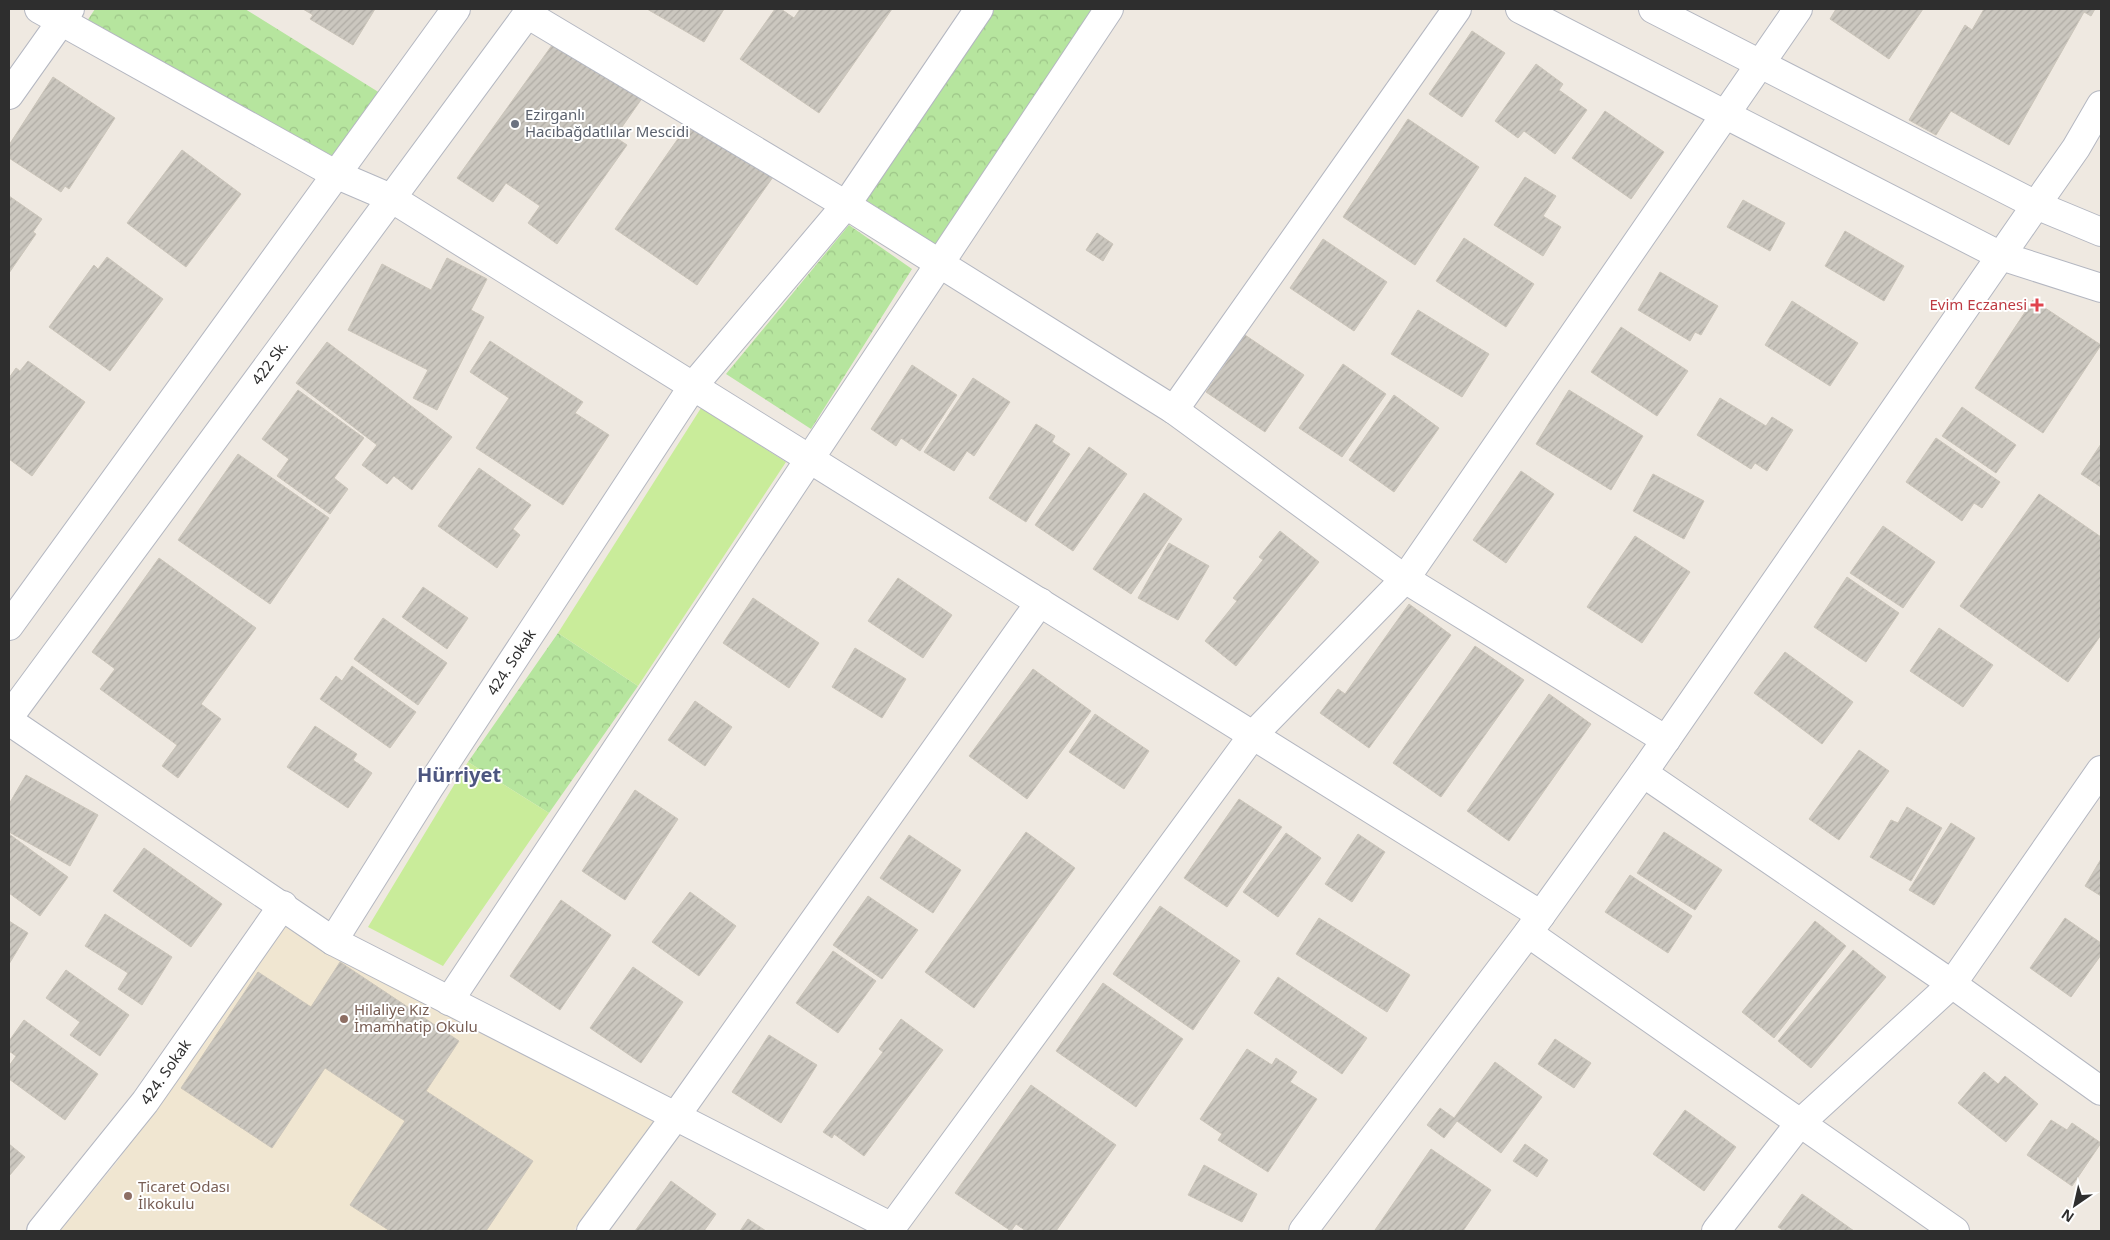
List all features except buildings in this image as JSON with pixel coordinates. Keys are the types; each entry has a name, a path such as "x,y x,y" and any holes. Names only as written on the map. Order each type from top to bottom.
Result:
{"street":[{"path":"9,626 456,9"},
{"name":"424. Sokak","path":"333,941 429,788 693,386 846,205 979,9"},
{"path":"449,1001 938,263 1109,9"},
{"path":"1174,410 1457,9"},
{"path":"1520,9 2001,256 2101,288"},
{"path":"1653,9 2036,205 2101,232"},
{"path":"9,722 283,905 333,941 891,1229 1253,735 1405,579 1727,115 1798,9"},
{"path":"529,11 846,205 1174,410 1405,579 1666,740"},
{"name":"422 Sk.","path":"9,717 529,11"},
{"path":"9,95 56,13 335,174 391,198 1253,735 1535,924 1799,1124 1955,1231"},
{"path":"1303,1231 1535,924 1643,773 2076,148 2101,105"},
{"path":"590,1231 675,1116 1040,602"},
{"path":"1716,1231 1799,1124 1952,984 2101,770"},
{"path":"1643,773 1952,984 2101,1091"},
{"name":"424. Sokak","path":"41,1231 145,1102 283,905"}],"shaded area":[{"name":"Hilaliye Kız İmamhatip Okulu","path":"286,920 657,1118 573,1231 60,1231 117,1162"}],"green space":[{"path":"95,9 245,9 380,93 334,157 87,21"},
{"path":"995,9 1096,9 935,245 864,199"},
{"path":"849,225 912,269 811,429 726,374"},
{"path":"701,408 786,462 638,686 558,633"},
{"path":"558,633 638,686 549,813 468,762"},
{"path":"468,762 549,813 443,966 368,927"}],"place":[{"name":"Ezirganlı Hacıbağdatlılar Mescidi","path":"515,124"},
{"name":"Evim Eczanesi","path":"2037,305"},
{"name":"Hilaliye Kız İmamhatip Okulu","path":"344,1019"},
{"name":"Ticaret Odası İlkokulu","path":"128,1196"}],"district":[{"name":"Hürriyet","path":"459,775"}]}
